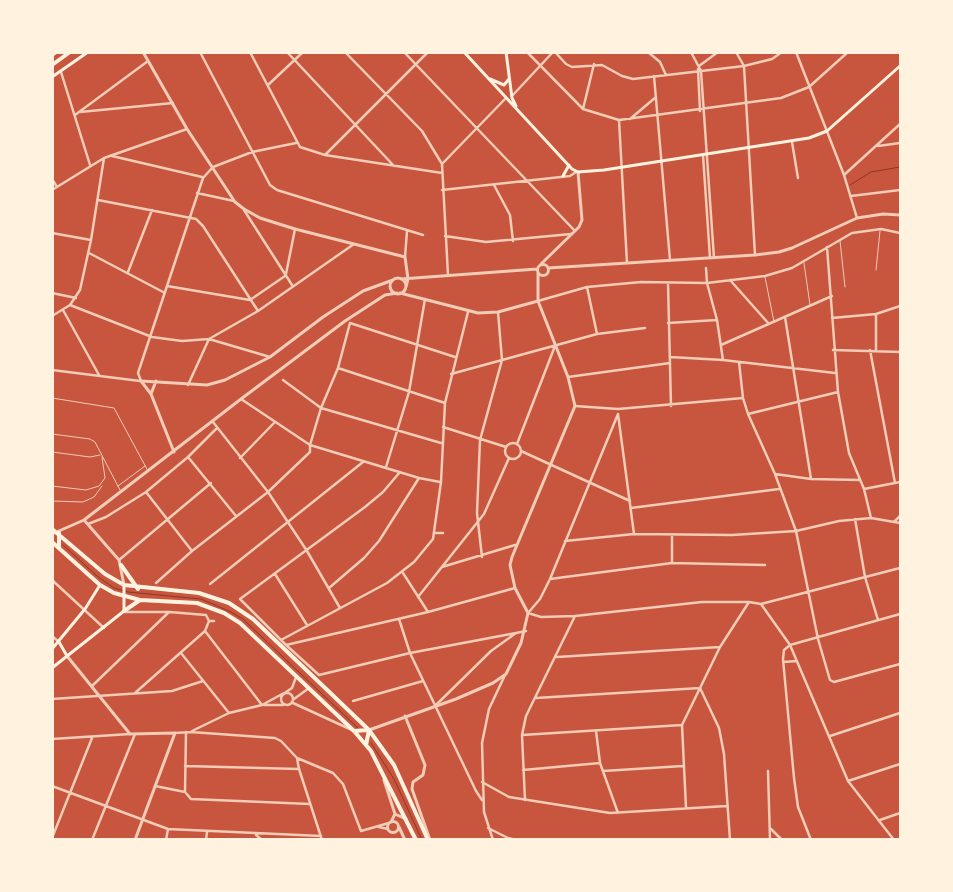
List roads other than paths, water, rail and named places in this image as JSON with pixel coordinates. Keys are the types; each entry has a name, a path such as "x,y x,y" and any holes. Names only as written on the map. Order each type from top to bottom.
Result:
{"main road":[{"path":"52,55 56,52"},
{"path":"52,65 70,52"},
{"path":"52,77 88,52"},
{"path":"464,52 577,172 620,168 662,160 792,142 827,130 900,66"},
{"path":"506,52 512,96 517,109"},
{"path":"487,78 504,85 508,82 509,75"},
{"path":"563,176 569,164"},
{"path":"52,529 105,574 124,587 199,593 229,603 242,611 368,730 394,765 415,814 429,840"},
{"path":"59,533 59,548"},
{"path":"52,542 100,585 125,596 140,600 197,603 224,612 240,623 366,744 377,760 408,818 416,840"},
{"path":"121,565 138,589"},
{"path":"52,649 85,609 100,585"},
{"path":"123,612 124,587"},
{"path":"52,668 140,600"},
{"path":"59,642 67,656"},
{"path":"354,731 368,730"},
{"path":"366,744 368,730"},
{"path":"408,818 415,814"}],"street":[{"path":"143,52 187,129 235,202 260,218 295,229 405,257"},
{"path":"200,52 263,176 277,190 407,232 423,235"},
{"path":"250,52 296,143 305,150 325,155 442,173"},
{"path":"287,52 395,166"},
{"path":"268,85 303,52"},
{"path":"345,52 422,131 442,164 444,235 448,276"},
{"path":"404,52 575,231"},
{"path":"325,155 428,52"},
{"path":"527,52 583,109 619,120 700,111 781,98 809,87 848,52"},
{"path":"512,96 554,52 566,64 572,67 594,64 602,65 627,78 744,66 772,59 782,52"},
{"path":"648,52 660,62 666,75"},
{"path":"691,52 699,66 700,111"},
{"path":"699,66 718,52"},
{"path":"736,52 744,66 754,256"},
{"path":"796,52 844,175 857,218"},
{"path":"75,116 148,61"},
{"path":"583,109 594,64"},
{"path":"699,71 704,110 706,210 712,258"},
{"path":"61,72 90,165"},
{"path":"654,76 670,260"},
{"path":"628,120 656,97"},
{"path":"442,164 506,98"},
{"path":"80,112 173,103"},
{"path":"619,120 620,168 627,263"},
{"path":"844,175 900,124"},
{"path":"52,190 104,158 187,129"},
{"path":"792,142 798,178"},
{"path":"174,452 151,394 141,381 138,373 152,337 203,178 213,167 252,152 296,143"},
{"path":"876,146 900,143"},
{"path":"705,155 712,218 712,258"},
{"path":"111,156 203,178"},
{"path":"52,316 70,306 76,298 89,253 104,158"},
{"path":"442,190 573,175 577,172 582,220 575,231 537,271 538,301 568,377 575,406 552,465 515,545 510,565 515,588 528,613 541,617 575,616 702,602 749,602 761,604 900,568"},
{"path":"52,179 57,187"},
{"path":"494,185 510,215 513,240"},
{"path":"851,196 900,190"},
{"path":"197,194 235,202"},
{"path":"98,200 196,219 203,226 258,311"},
{"path":"244,209 292,285"},
{"path":"706,210 711,209"},
{"path":"128,272 152,210"},
{"path":"542,264 548,268 754,256 792,248 857,218 883,214 900,215"},
{"path":"707,218 712,218"},
{"path":"167,286 250,300 286,276 295,229"},
{"path":"52,534 59,533 84,520 213,422 241,398 385,295 398,293 468,312 498,312 587,287 642,282 707,283 765,276 781,272 804,262 852,233 881,229 900,232"},
{"path":"398,293 406,287 408,279 405,257 407,232"},
{"path":"52,233 91,240"},
{"path":"444,235 486,242 571,234"},
{"path":"188,384 209,339 258,311 292,285 355,244"},
{"path":"827,247 832,296 833,350 838,392 849,453 864,488 871,518"},
{"path":"89,253 166,292"},
{"path":"538,278 547,273 548,268"},
{"path":"706,268 707,283 717,320 723,360"},
{"path":"52,370 141,381 208,385 225,380 270,357 323,317 363,291 393,280 537,271 543,276"},
{"path":"401,279 406,287"},
{"path":"393,280 391,288 398,293"},
{"path":"730,280 770,324"},
{"path":"668,283 671,406"},
{"path":"587,287 597,334"},
{"path":"52,293 76,298"},
{"path":"721,345 832,296"},
{"path":"386,467 409,392 425,299"},
{"path":"70,306 152,337 182,342 209,339 270,357"},
{"path":"832,318 876,314 900,306"},
{"path":"63,310 99,375"},
{"path":"281,640 403,573 428,547 434,533 441,482 441,444 445,403 455,357 468,312"},
{"path":"482,557 478,522 480,440 502,360 498,312"},
{"path":"876,314 876,350"},
{"path":"785,317 811,479"},
{"path":"668,323 717,320"},
{"path":"348,322 455,357"},
{"path":"156,583 192,551 268,492 307,457 310,452 310,445 321,408 338,368 348,322"},
{"path":"451,374 597,334 645,328"},
{"path":"517,444 556,345"},
{"path":"833,350 900,352"},
{"path":"870,350 895,483"},
{"path":"670,357 723,360 794,370 835,373"},
{"path":"739,362 743,398 748,414 775,474 796,531 818,638 830,680 834,682 900,664"},
{"path":"568,377 670,363"},
{"path":"338,368 445,403"},
{"path":"283,380 321,408 441,444"},
{"path":"151,394 156,381"},
{"path":"748,414 838,392"},
{"path":"241,398 310,445 419,478 441,482"},
{"path":"575,406 618,409 671,406 743,398"},
{"path":"618,409 634,534"},
{"path":"493,840 487,827 482,800 484,727 489,708 519,650 526,630 528,613 540,599 550,579 618,414"},
{"path":"213,422 268,492 307,551 340,608"},
{"path":"240,458 274,422"},
{"path":"443,427 506,448"},
{"path":"88,524 106,517 146,492 188,457 216,428"},
{"path":"517,444 511,444 506,448 505,454 509,458 517,458 521,451"},
{"path":"517,444 521,451 590,481 630,501"},
{"path":"188,457 236,516"},
{"path":"418,597 489,507 509,458"},
{"path":"210,584 363,461"},
{"path":"400,472 383,492 307,551 240,599 319,675 410,653 526,630"},
{"path":"775,474 811,479 860,480"},
{"path":"329,588 364,558 379,541 419,478"},
{"path":"864,488 900,482"},
{"path":"119,560 211,483"},
{"path":"631,508 779,489"},
{"path":"146,492 192,551"},
{"path":"894,522 900,516"},
{"path":"565,541 634,534 732,535 796,531 855,519 871,518 900,522"},
{"path":"855,519 865,577 878,620"},
{"path":"84,520 119,560 124,587"},
{"path":"434,533 443,533"},
{"path":"672,535 672,563"},
{"path":"442,567 482,557 515,545"},
{"path":"550,579 672,563 765,565"},
{"path":"403,573 428,612"},
{"path":"275,574 307,625"},
{"path":"52,580 104,628"},
{"path":"286,645 428,612 515,588"},
{"path":"686,808 682,725 720,647 749,602"},
{"path":"761,604 790,645 848,781 894,840"},
{"path":"123,612 169,612 206,615 209,621"},
{"path":"92,686 169,612"},
{"path":"811,840 798,807 783,662 784,650 790,645 900,614"},
{"path":"525,800 522,735 526,716 575,616"},
{"path":"399,619 410,653 482,800"},
{"path":"209,621 214,621"},
{"path":"135,694 204,631 209,621"},
{"path":"204,631 262,704 287,705 309,688"},
{"path":"435,706 492,651 516,633"},
{"path":"52,636 59,642"},
{"path":"556,658 720,647"},
{"path":"180,653 229,713"},
{"path":"67,656 130,734"},
{"path":"783,662 797,661"},
{"path":"368,730 479,690 506,674"},
{"path":"191,732 229,713 262,704 285,693 292,688 296,677"},
{"path":"52,699 172,691 204,681"},
{"path":"352,701 424,681"},
{"path":"536,698 700,688"},
{"path":"700,688 719,728 724,754 730,840"},
{"path":"285,693 291,694 294,699"},
{"path":"285,693 281,700 287,705"},
{"path":"292,703 354,731"},
{"path":"830,736 900,713"},
{"path":"405,716 425,765 423,775 413,782 412,789 429,840"},
{"path":"522,735 682,725"},
{"path":"596,730 600,763 618,813"},
{"path":"185,792 186,732"},
{"path":"52,739 186,732 275,738 298,758 333,773 343,784 359,830 364,831 390,822 396,822 404,838"},
{"path":"135,840 175,733"},
{"path":"92,840 135,734"},
{"path":"52,838 92,738"},
{"path":"52,786 142,822 168,829 321,838 299,769 298,758"},
{"path":"377,760 395,814"},
{"path":"523,770 600,763"},
{"path":"848,781 900,764"},
{"path":"185,766 299,769"},
{"path":"603,771 683,766"},
{"path":"768,771 770,840"},
{"path":"482,782 499,794 525,800 618,813 727,806"},
{"path":"155,786 185,792 191,799 310,804"},
{"path":"415,814 419,806"},
{"path":"880,820 900,813"},
{"path":"395,814 408,818"},
{"path":"388,829 395,814"},
{"path":"394,833 408,818"},
{"path":"378,827 388,829 404,838"},
{"path":"487,827 516,840"},
{"path":"166,840 168,829"},
{"path":"771,829 782,840"},
{"path":"206,840 207,832"},
{"path":"248,840 249,834"},
{"path":"255,834 262,840"}],"lane":[{"path":"876,270 881,229"},
{"path":"840,239 845,287"},
{"path":"804,262 810,305"},
{"path":"765,276 774,322"},
{"path":"52,398 114,408 148,471"},
{"path":"52,434 90,439 96,444 121,491"},
{"path":"52,452 90,457 101,455"},
{"path":"52,501 83,502 97,494 102,484 104,472 101,455"},
{"path":"118,486 145,466"},
{"path":"52,486 86,490 102,484"}],"waterway":[{"path":"850,185 871,172 900,167"},
{"path":"63,545 97,576 114,588 128,592 201,599 243,619 358,728"},
{"path":"371,743 394,779 422,840"}]}
